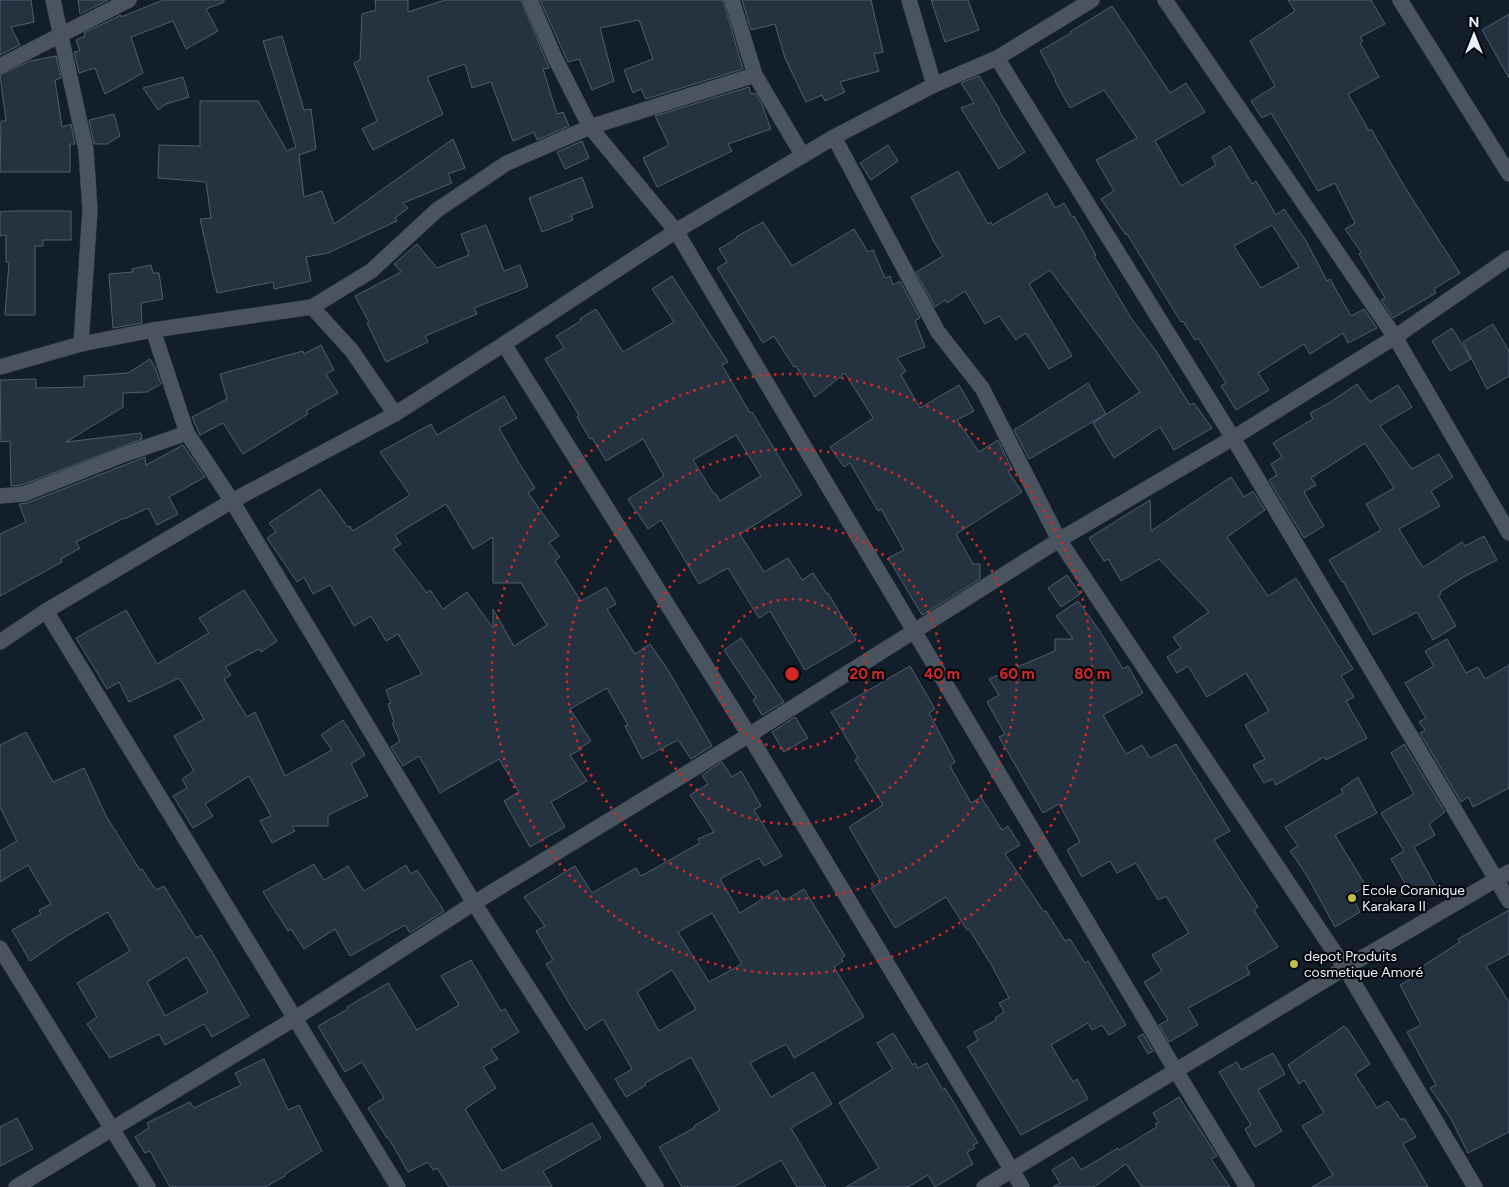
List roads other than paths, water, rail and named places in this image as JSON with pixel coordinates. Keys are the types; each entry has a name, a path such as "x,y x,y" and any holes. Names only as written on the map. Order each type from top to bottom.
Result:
{"street":[{"path":"53,0 86,150 90,210 81,344"},
{"path":"0,66 129,0"},
{"path":"530,0 555,58 590,127 676,231 1176,1071 1248,1187"},
{"path":"732,0 755,76 803,156"},
{"path":"909,0 934,85"},
{"path":"0,642 46,612 232,501 394,414 676,231 834,136 934,85 997,58 1092,0"},
{"path":"1165,0 1395,338 1509,533"},
{"path":"1400,0 1509,174"},
{"path":"997,58 1233,438 1509,901"},
{"path":"0,367 81,344 153,330 312,307 371,272 437,210 507,163 590,127 755,76"},
{"path":"834,136 938,332 982,388 1059,540 1345,968 1475,1187"},
{"path":"16,1187 294,1019 474,902 749,735 914,629 1059,540 1233,438 1395,338 1509,258"},
{"path":"312,307 352,351 394,414"},
{"path":"153,330 187,433 232,501 474,902 656,1187"},
{"path":"504,344 749,735 1022,1187"},
{"path":"0,496 24,494 120,456 187,433"},
{"path":"46,612 398,1187"},
{"path":"984,1187 1345,968 1509,872"},
{"path":"0,948 148,1187"}],"place":[{"name":"Ecole Coranique Karakara II","path":"1352,898"},
{"name":"depot Produits cosmetique Amoré","path":"1294,964"}]}
